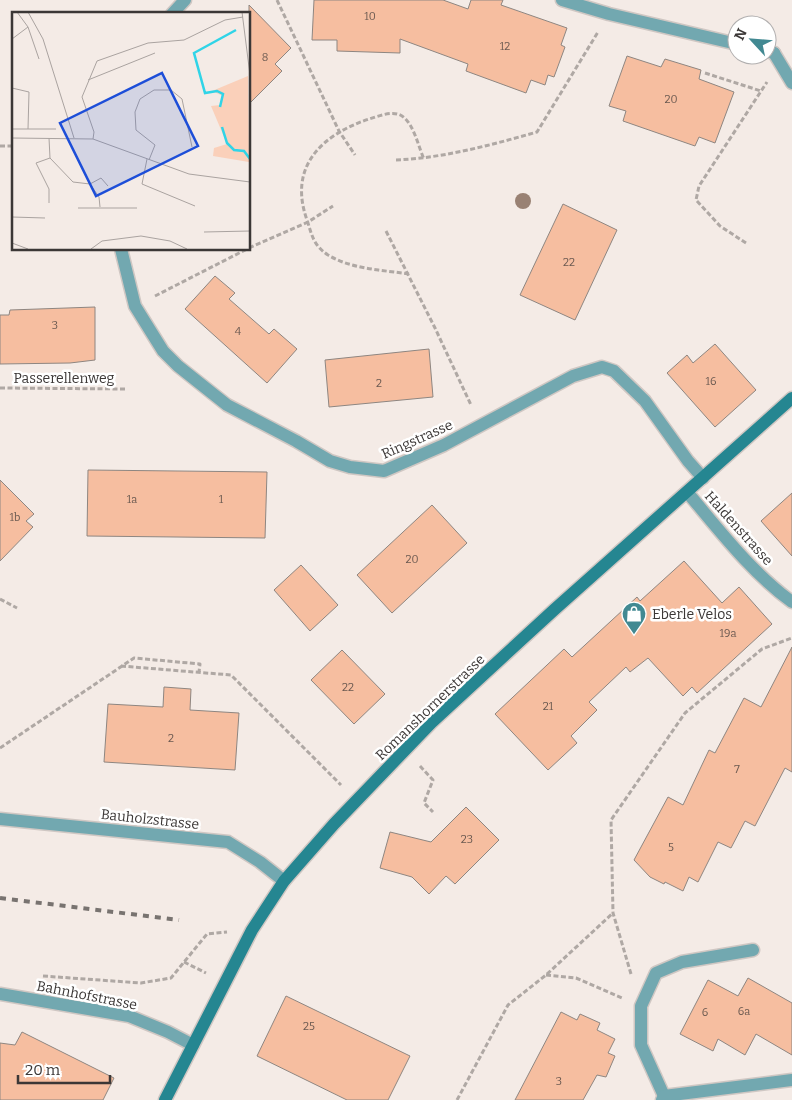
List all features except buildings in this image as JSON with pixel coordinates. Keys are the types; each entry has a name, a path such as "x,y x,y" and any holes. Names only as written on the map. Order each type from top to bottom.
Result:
{"main road":[{"name":"Romanshornerstrasse","path":"165,1100 252,930 284,881 334,824 431,723 792,398"}],"street":[{"path":"174,12 185,0"},
{"path":"562,0 610,14 727,42"},
{"path":"777,62 792,83"},
{"name":"Ringstrasse","path":"121,250 134,306 163,351 196,382 227,405 330,460 368,471 384,471 444,445 573,376 602,367 614,371 646,401 688,461 703,478"},
{"name":"Haldenstrasse","path":"687,492 740,554 773,588 792,602"},
{"name":"Bauholzstrasse","path":"0,819 228,842 260,862 284,881"},
{"path":"753,950 682,962 656,973 641,1006 641,1045 663,1098 792,1080"},
{"name":"Bahnhofstrasse","path":"0,994 129,1016 168,1032 193,1045"}],"path":[{"path":"277,0 339,130 355,155"},
{"path":"396,160 424,159 496,144 537,132 610,14"},
{"path":"746,243 720,226 696,200 699,186 761,91 770,65"},
{"path":"705,73 761,91"},
{"path":"408,274 352,265 327,254 314,242 302,208 302,196 309,160 324,142 339,130 374,117 391,113 400,114 406,119 424,159"},
{"path":"250,247 308,222 333,206"},
{"path":"386,231 481,426"},
{"path":"134,306 244,250"},
{"name":"Passerellenweg","path":"0,388 127,389"},
{"path":"0,599 17,608"},
{"path":"641,1006 612,912 611,820 685,713 762,649 792,638"},
{"path":"0,748 134,658 200,664 199,672"},
{"path":"121,666 231,675 342,785"},
{"path":"420,766 433,780 424,803 433,812"},
{"path":"457,1100 508,1005 546,975 612,912"},
{"path":"38,976 141,983 171,978 206,934"},
{"path":"546,975 576,978 641,1006"}],"railway":[{"path":"0,898 179,920"}],"place":[{"name":"Eberle Velos","path":"634,635"}]}
